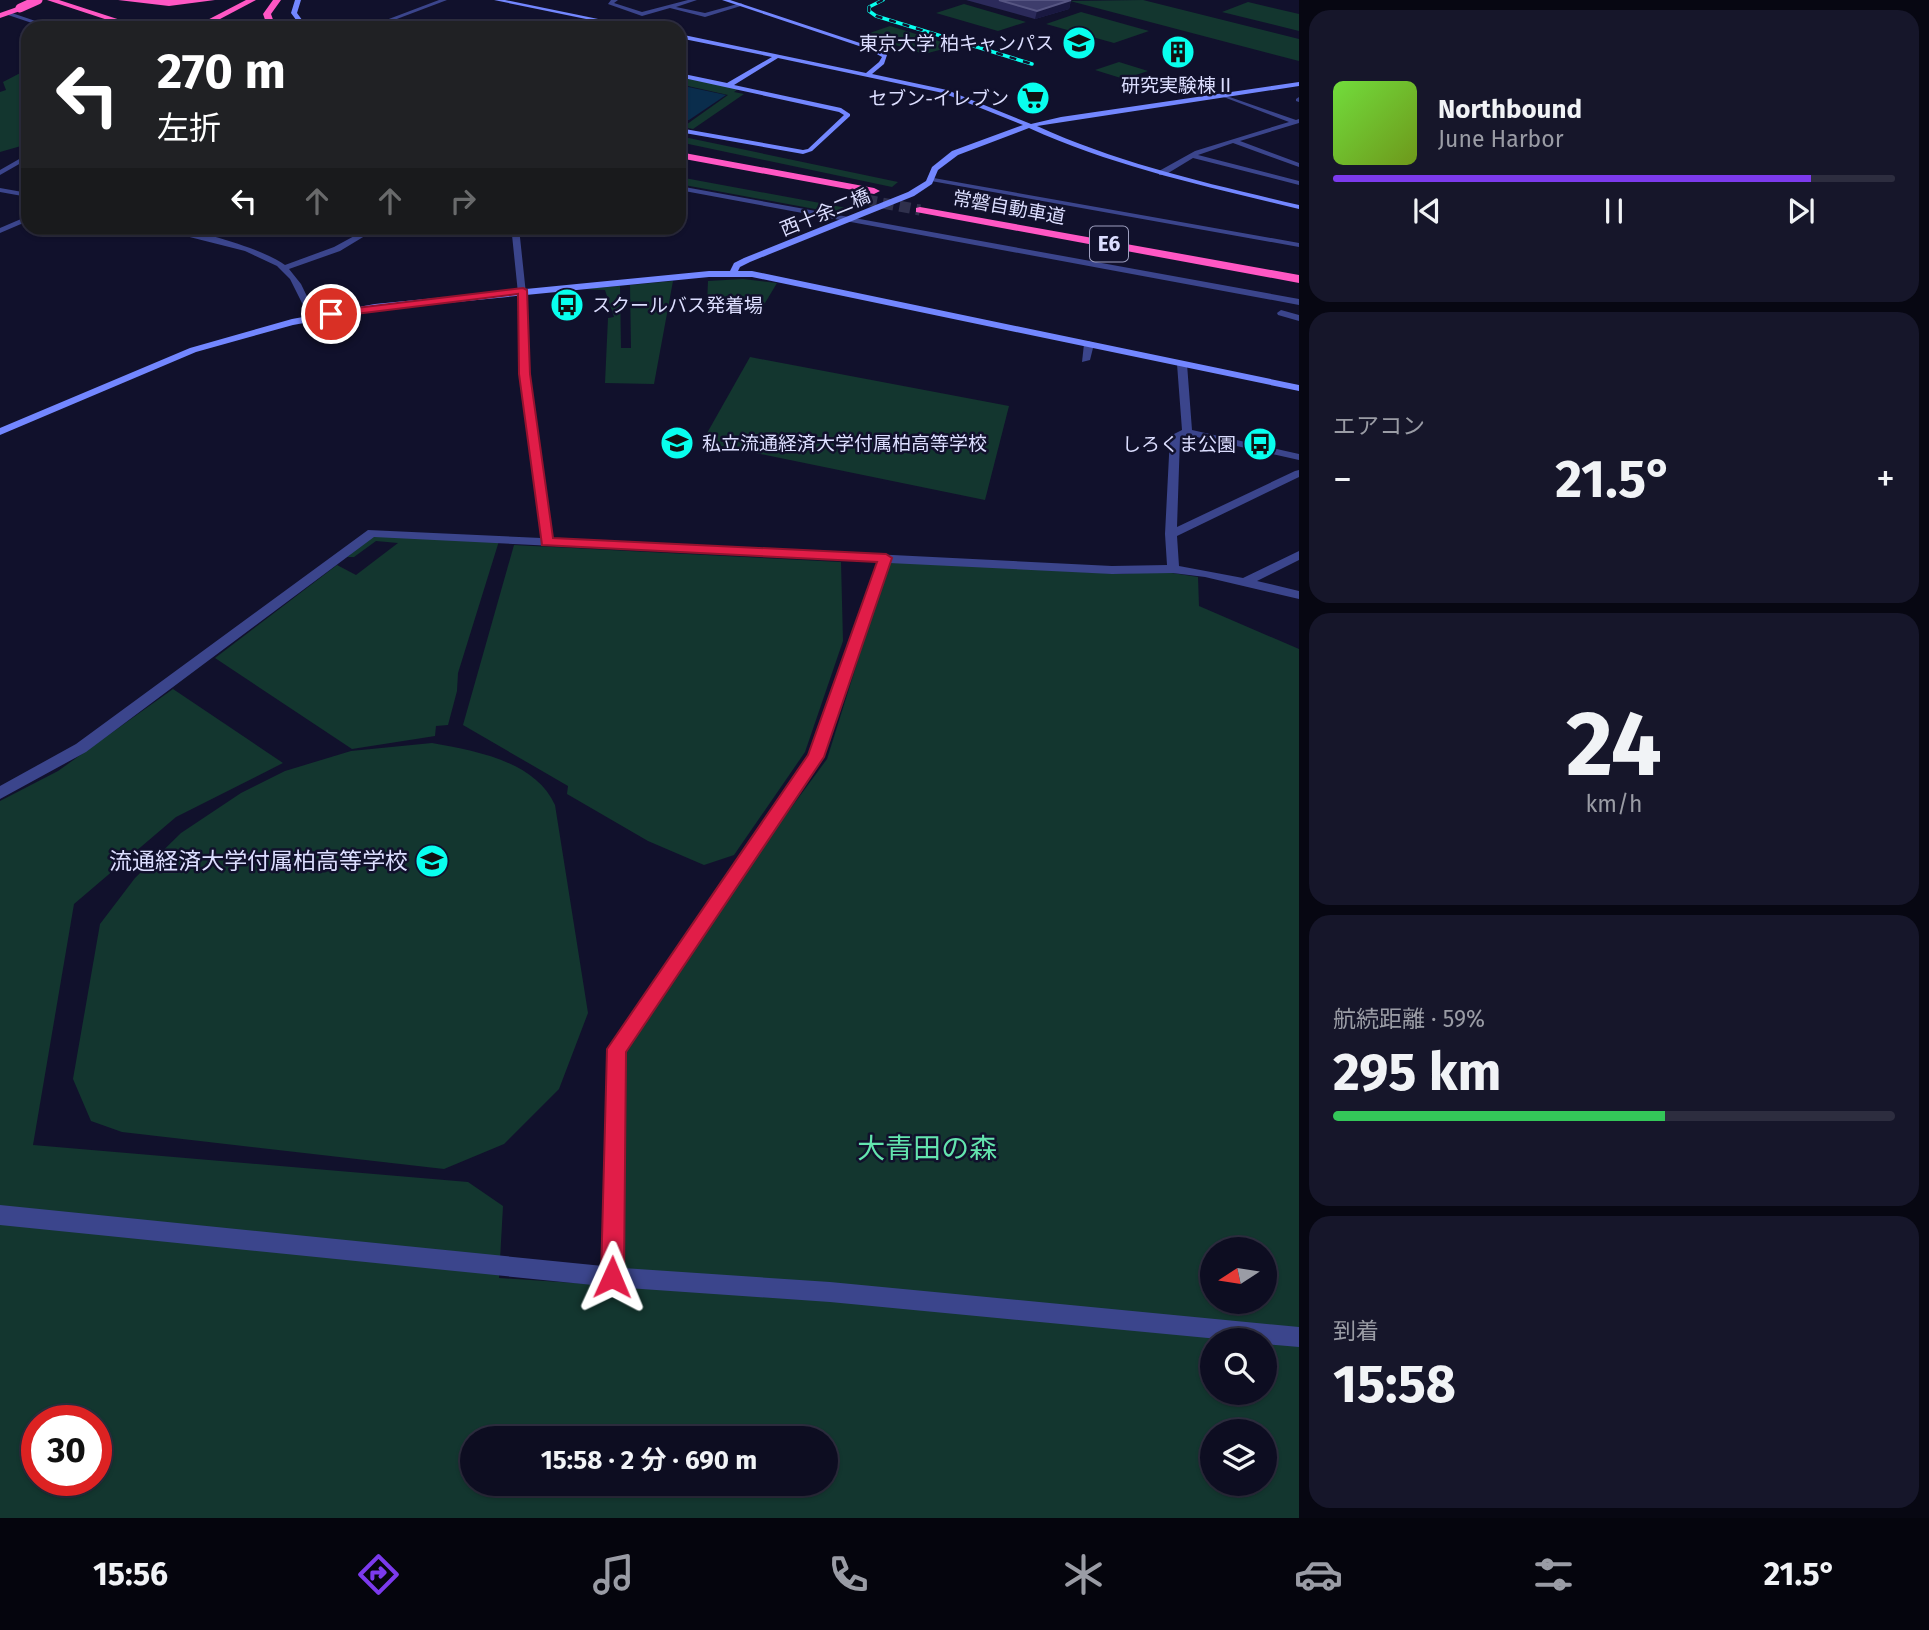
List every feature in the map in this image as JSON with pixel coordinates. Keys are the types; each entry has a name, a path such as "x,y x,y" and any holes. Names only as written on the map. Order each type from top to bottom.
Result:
{"highway":[{"path":"10,8 38,0"},
{"path":"51,0 118,21"},
{"path":"122,0 157,4 211,0"},
{"path":"210,21 252,0"},
{"path":"221,21 262,0"},
{"path":"270,21 267,14 277,0"},
{"path":"10,8 54,11 86,21"},
{"path":"54,11 65,15"},
{"path":"686,150 870,196 686,167"},
{"path":"686,156 796,177"},
{"name":"常磐自動車道","path":"1299,266 922,205 1299,279"}],"street":[{"path":"298,0 294,13 300,21"},
{"path":"387,21 444,0"},
{"path":"497,0 604,21"},
{"path":"615,0 610,3 642,14 694,0"},
{"path":"725,0 870,48 886,56 882,63 868,74"},
{"path":"671,7 705,15 741,5"},
{"path":"10,8 38,21"},
{"path":"686,37 960,95 1088,150 1161,173 1299,207"},
{"path":"729,85 778,56"},
{"path":"686,76 841,110 848,115 810,150 803,152 686,131"},
{"name":"西十余二橋","path":"733,273 737,265 747,260 911,194 931,179 935,169 955,153 991,137 1029,125 1299,84"},
{"path":"1223,95 1297,122"},
{"path":"1161,173 1191,155 1297,122"},
{"path":"1234,141 1299,165"},
{"path":"1191,155 1299,183"},
{"path":"0,173 21,160"},
{"path":"931,179 1299,245"},
{"path":"686,189 1298,301"},
{"path":"0,190 21,194"},
{"path":"0,231 21,221"},
{"path":"186,235 258,253 284,268 296,283 313,317"},
{"path":"284,268 337,249 362,235"},
{"path":"516,235 523,290 524,374 547,542"},
{"path":"0,432 193,350 313,317 523,290 733,273 786,281 1299,388"},
{"path":"1281,313 1299,318"},
{"path":"1085,360 1089,344"},
{"path":"1182,364 1187,432"},
{"path":"1173,569 1171,534 1175,436 1187,432 1299,457"},
{"path":"1171,534 1299,473"},
{"path":"0,793 81,748 372,533 1112,570 1173,569 1205,573 1299,595"},
{"path":"1245,582 1299,555"},
{"path":"612,1277 617,1049 816,757 886,558"},
{"path":"0,1215 612,1277 830,1292 1299,1337"}],"green space":[{"path":"1143,0 1299,39 1299,61 1070,1"},
{"path":"1248,2 1299,14 1299,31 1222,12"},
{"path":"964,4 1026,22 998,31 936,13"},
{"path":"1081,12 1149,31 1114,43 1046,24"},
{"path":"890,26 955,46 924,54 864,35"},
{"path":"1119,62 1148,71 1124,79 1095,70"},
{"path":"21,73 21,146 0,152 0,92 6,90 3,82"},
{"path":"686,78 738,89 734,92 744,94 693,129 686,128 686,125 728,95 686,86"},
{"path":"686,137 898,182 892,187 686,143"},
{"path":"686,178 847,208 842,214 686,185"},
{"path":"743,279 777,283 759,313 707,305 708,281"},
{"path":"673,281 654,384 605,383 608,318 614,317 605,290 583,289 620,286 621,348 631,348 630,285"},
{"path":"750,357 1009,406 985,500 702,442"},
{"path":"375,535 499,541 458,673 457,691 448,725 436,726 435,736 352,749 215,658 337,565 356,575 398,543 376,541 354,557 347,557"},
{"path":"514,545 841,562 843,641 805,752 734,855 704,865 648,841 567,794 568,786 463,725"},
{"name":"大青田の森","path":"892,562 1122,574 1159,571 1198,577 1199,606 1299,649 1299,1518 0,1518 0,801 58,771 173,689 283,763 176,817 74,904 33,1145 468,1182 503,1206 499,1278 620,1286 625,1053 746,869 827,759 887,567"},
{"path":"432,743 503,760 519,768 546,790 555,805 588,1013 559,1089 504,1144 444,1169 122,1132 91,1121 73,1079 100,924 135,878 181,833 241,793 285,771 351,751"}],"water":[{"path":"686,86 726,95 686,120"}],"building":[{"path":"999,0 1071,0 1037,11"}],"tunnel":[{"path":"866,200 920,210"}],"railway":[{"path":"883,0 869,7 869,11 876,16 1032,64"}],"place":[{"name":"東京大学 柏キャンパス","path":"1079,43"},
{"name":"研究実験棟Ⅱ","path":"1178,52"},
{"name":"セブン-イレブン","path":"1033,98"},
{"name":"スクールバス発着場","path":"567,305"},
{"name":"私立流通経済大学付属柏高等学校","path":"677,443"},
{"name":"しろくま公園","path":"1260,444"},
{"name":"流通経済大学付属柏高等学校","path":"432,861"}],"route":[{"path":"331,314 523,290 524,374 547,542 886,558 816,757 617,1049 612,1277"}]}
